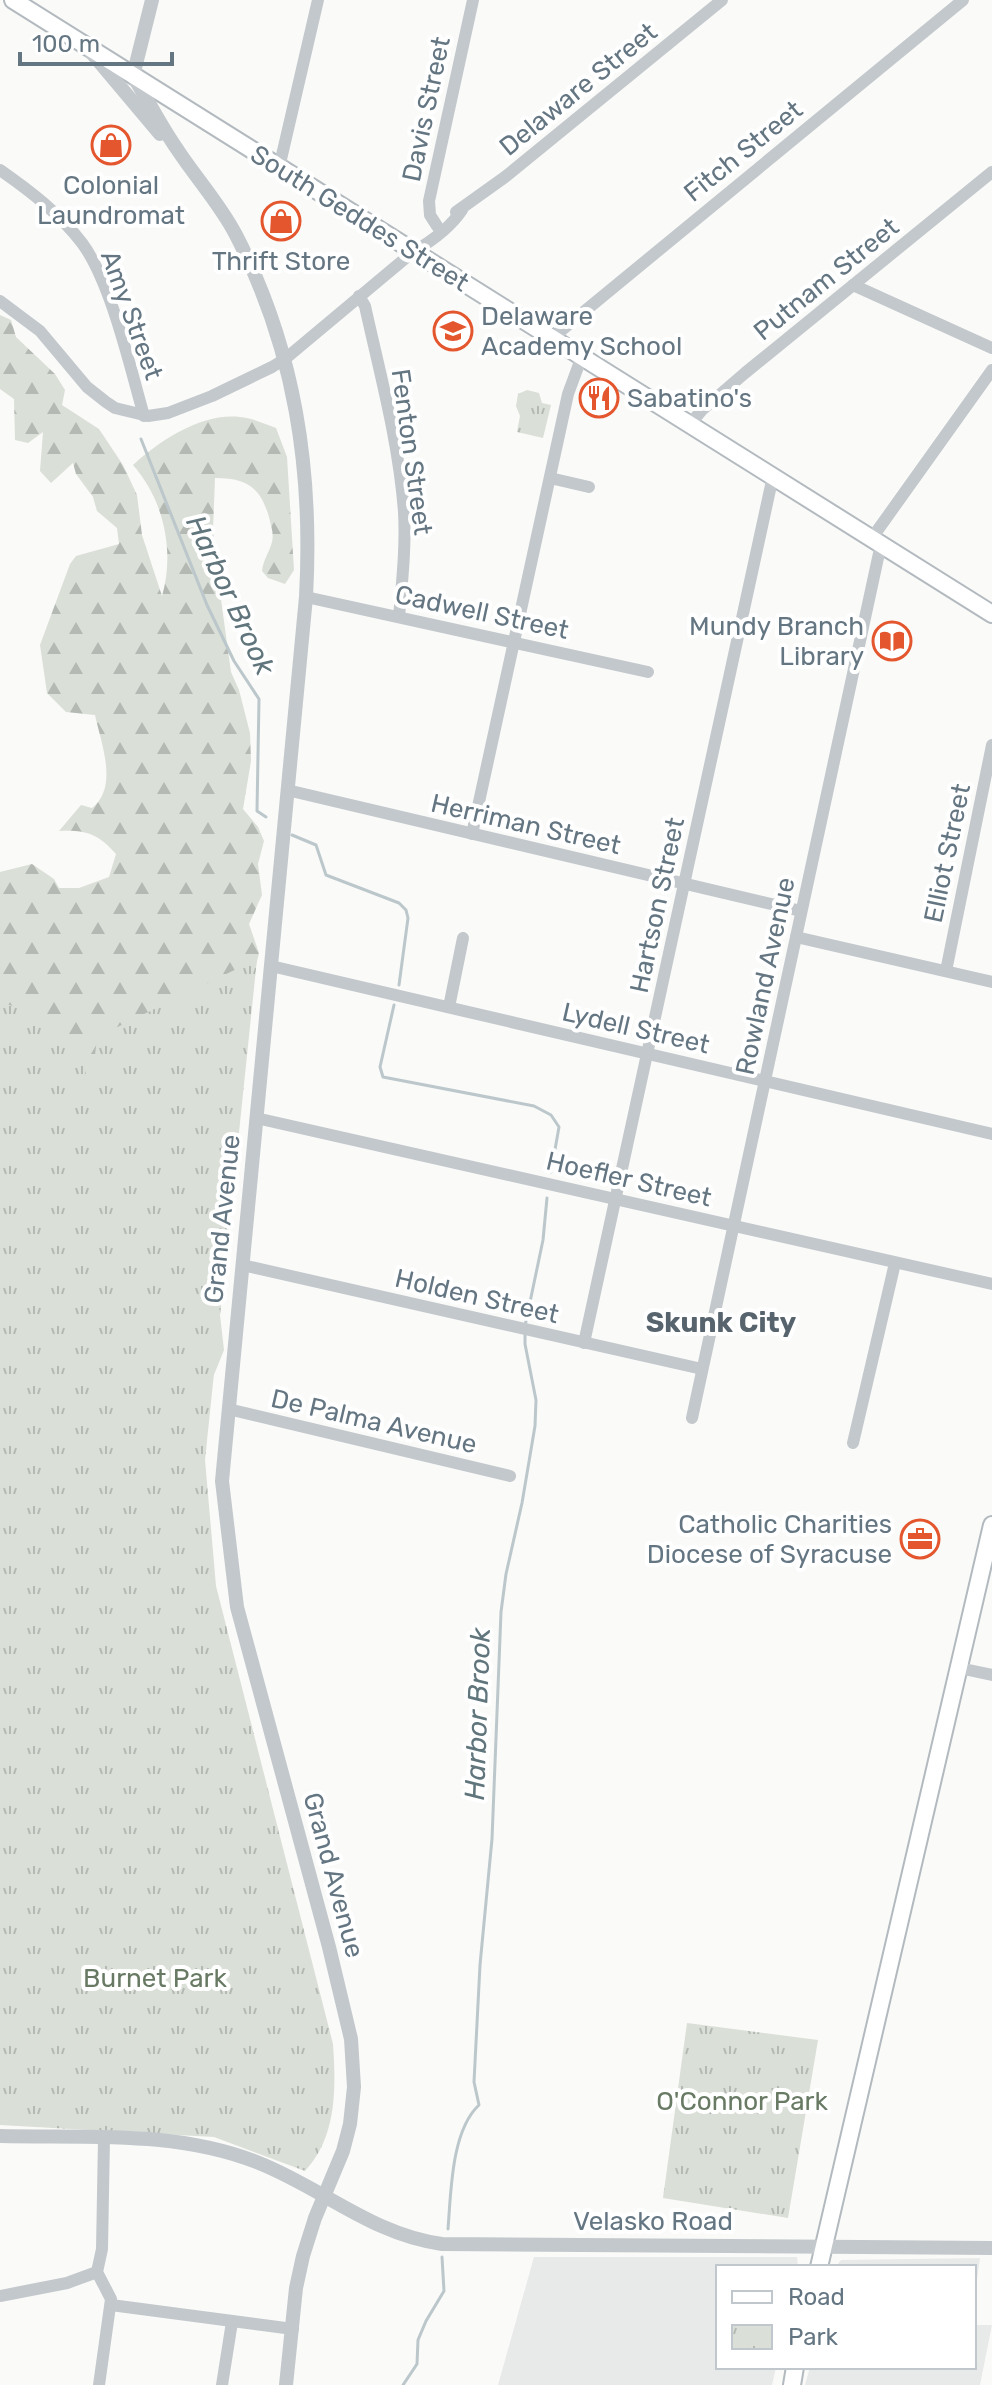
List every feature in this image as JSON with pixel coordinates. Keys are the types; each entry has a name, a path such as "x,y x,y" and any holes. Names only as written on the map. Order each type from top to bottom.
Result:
{"main road":[{"name":"South Geddes Street","path":"13,0 992,614"},
{"path":"819,2265 992,1525"}],"street":[{"path":"133,76 152,0"},
{"path":"279,168 318,0"},
{"name":"Davis Street","path":"437,226 430,215 429,201 473,0"},
{"name":"Delaware Street","path":"144,416 168,413 212,396 285,359 413,252 430,242 462,210 722,0"},
{"name":"Fitch Street","path":"552,338 963,0"},
{"path":"87,48 123,93 168,143 176,147"},
{"name":"Grand Avenue","path":"133,76 176,147 236,234 285,359 307,480 309,543 306,597 222,1481 237,1607 351,2039 354,2087 350,2124 343,2151 303,2256 296,2288 286,2385"},
{"name":"Amy Street","path":"0,170 37,197 84,246 98,271 144,416"},
{"name":"Putnam Street","path":"690,424 745,373 992,172"},
{"name":"Delaware Street","path":"413,252 425,236 451,214 462,210"},
{"path":"853,285 992,348"},
{"name":"Fenton Street","path":"359,296 365,306 391,427 404,509 399,617"},
{"path":"0,301 40,331 87,387 106,402 144,416"},
{"path":"472,834 568,394 582,356"},
{"name":"Rowland Avenue","path":"692,1418 796,937 876,541 992,370"},
{"name":"Hartson Street","path":"584,1343 773,476"},
{"path":"550,478 589,487"},
{"name":"Cadwell Street","path":"306,597 648,672"},
{"name":"Elliot Street","path":"946,971 992,745"},
{"name":"Herriman Street","path":"287,790 801,911"},
{"path":"796,937 992,982"},
{"path":"449,1007 463,938"},
{"name":"Lydell Street","path":"271,966 992,1134"},
{"name":"Hoefler Street","path":"256,1118 992,1284"},
{"path":"853,1443 895,1263"},
{"name":"Holden Street","path":"242,1265 702,1369"},
{"name":"De Palma Avenue","path":"228,1409 510,1476"},
{"path":"959,1668 992,1675"},
{"name":"Velasko Road","path":"0,2136 165,2139 204,2145 296,2179 355,2214 397,2233 442,2244 992,2248"},
{"path":"99,2385 111,2305 108,2289 97,2272 102,2249 104,2138"},
{"path":"0,2296 67,2283 97,2272"},
{"path":"111,2305 293,2329"},
{"path":"222,2385 232,2322"}],"shaded area":[{"path":"534,2257 797,2257 798,2265 716,2265 716,2369 776,2369 772,2385 498,2385"},
{"path":"980,2258 976,2287 976,2265 837,2265 841,2260"},
{"path":"976,2325 992,2325 980,2385 805,2385 809,2369 976,2369"}],"green space":[{"path":"0,315 11,320 16,337 55,374 65,390 62,405 99,429 123,465 137,495 142,535 162,596 167,562 164,527 152,494 133,465 182,430 211,419 245,418 276,428 287,457 294,570 285,584 268,578 262,571 272,533 261,498 244,482 215,478 213,530 222,607 231,672 250,733 251,761 243,809 258,827 264,841 258,864 262,895 249,924 259,953 247,1002 220,1315 224,1350 203,1402 0,1437 0,872 32,864 54,879 59,888 79,888 109,877 116,854 110,847 91,835 59,831 81,805 92,808 100,799 105,789 106,764 95,715 66,712 47,693 40,645 70,564 76,556 119,544 117,528 97,511 93,497 76,474 73,463 51,483 40,471 43,432 28,443 15,440 14,399 0,389"},
{"path":"527,390 539,393 542,403 551,405 543,438 517,432 520,416 516,406 518,394"},
{"name":"Burnet Park","path":"257,959 205,1460 216,1586 333,2044 334,2095 329,2127 316,2158 305,2171 214,2137 0,2125 0,1001 59,1025 85,1060 89,1111 97,1037"},
{"name":"O'Connor Park","path":"687,2023 818,2040 788,2218 663,2198"}],"waterway":[{"name":"Harbor Brook","path":"141,439 207,605 234,661 259,699 257,811 266,817"},
{"name":"Harbor Brook","path":"292,835 316,845 326,875 399,903 406,910 408,918 399,985"},
{"name":"Harbor Brook","path":"394,1005 380,1067 383,1077 534,1106 551,1115 559,1127 551,1172"},
{"name":"Harbor Brook","path":"525,1326 543,1240 547,1198"},
{"name":"Harbor Brook","path":"448,2229 458,2146 470,2116 479,2105 474,2082 480,1965 492,1839 501,1612 535,1426 536,1400 525,1334"},
{"name":"Harbor Brook","path":"403,2385 417,2364 418,2340 426,2321 444,2291 442,2257"}],"place":[{"name":"Colonial Laundromat","path":"111,145"},
{"name":"Thrift Store","path":"281,221"},
{"name":"Delaware Academy School","path":"453,331"},
{"name":"Sabatino's","path":"599,398"},
{"name":"Mundy Branch Library","path":"892,641"},
{"name":"Catholic Charities Diocese of Syracuse","path":"920,1539"}],"district":[{"name":"Skunk City","path":"721,1322"}]}
